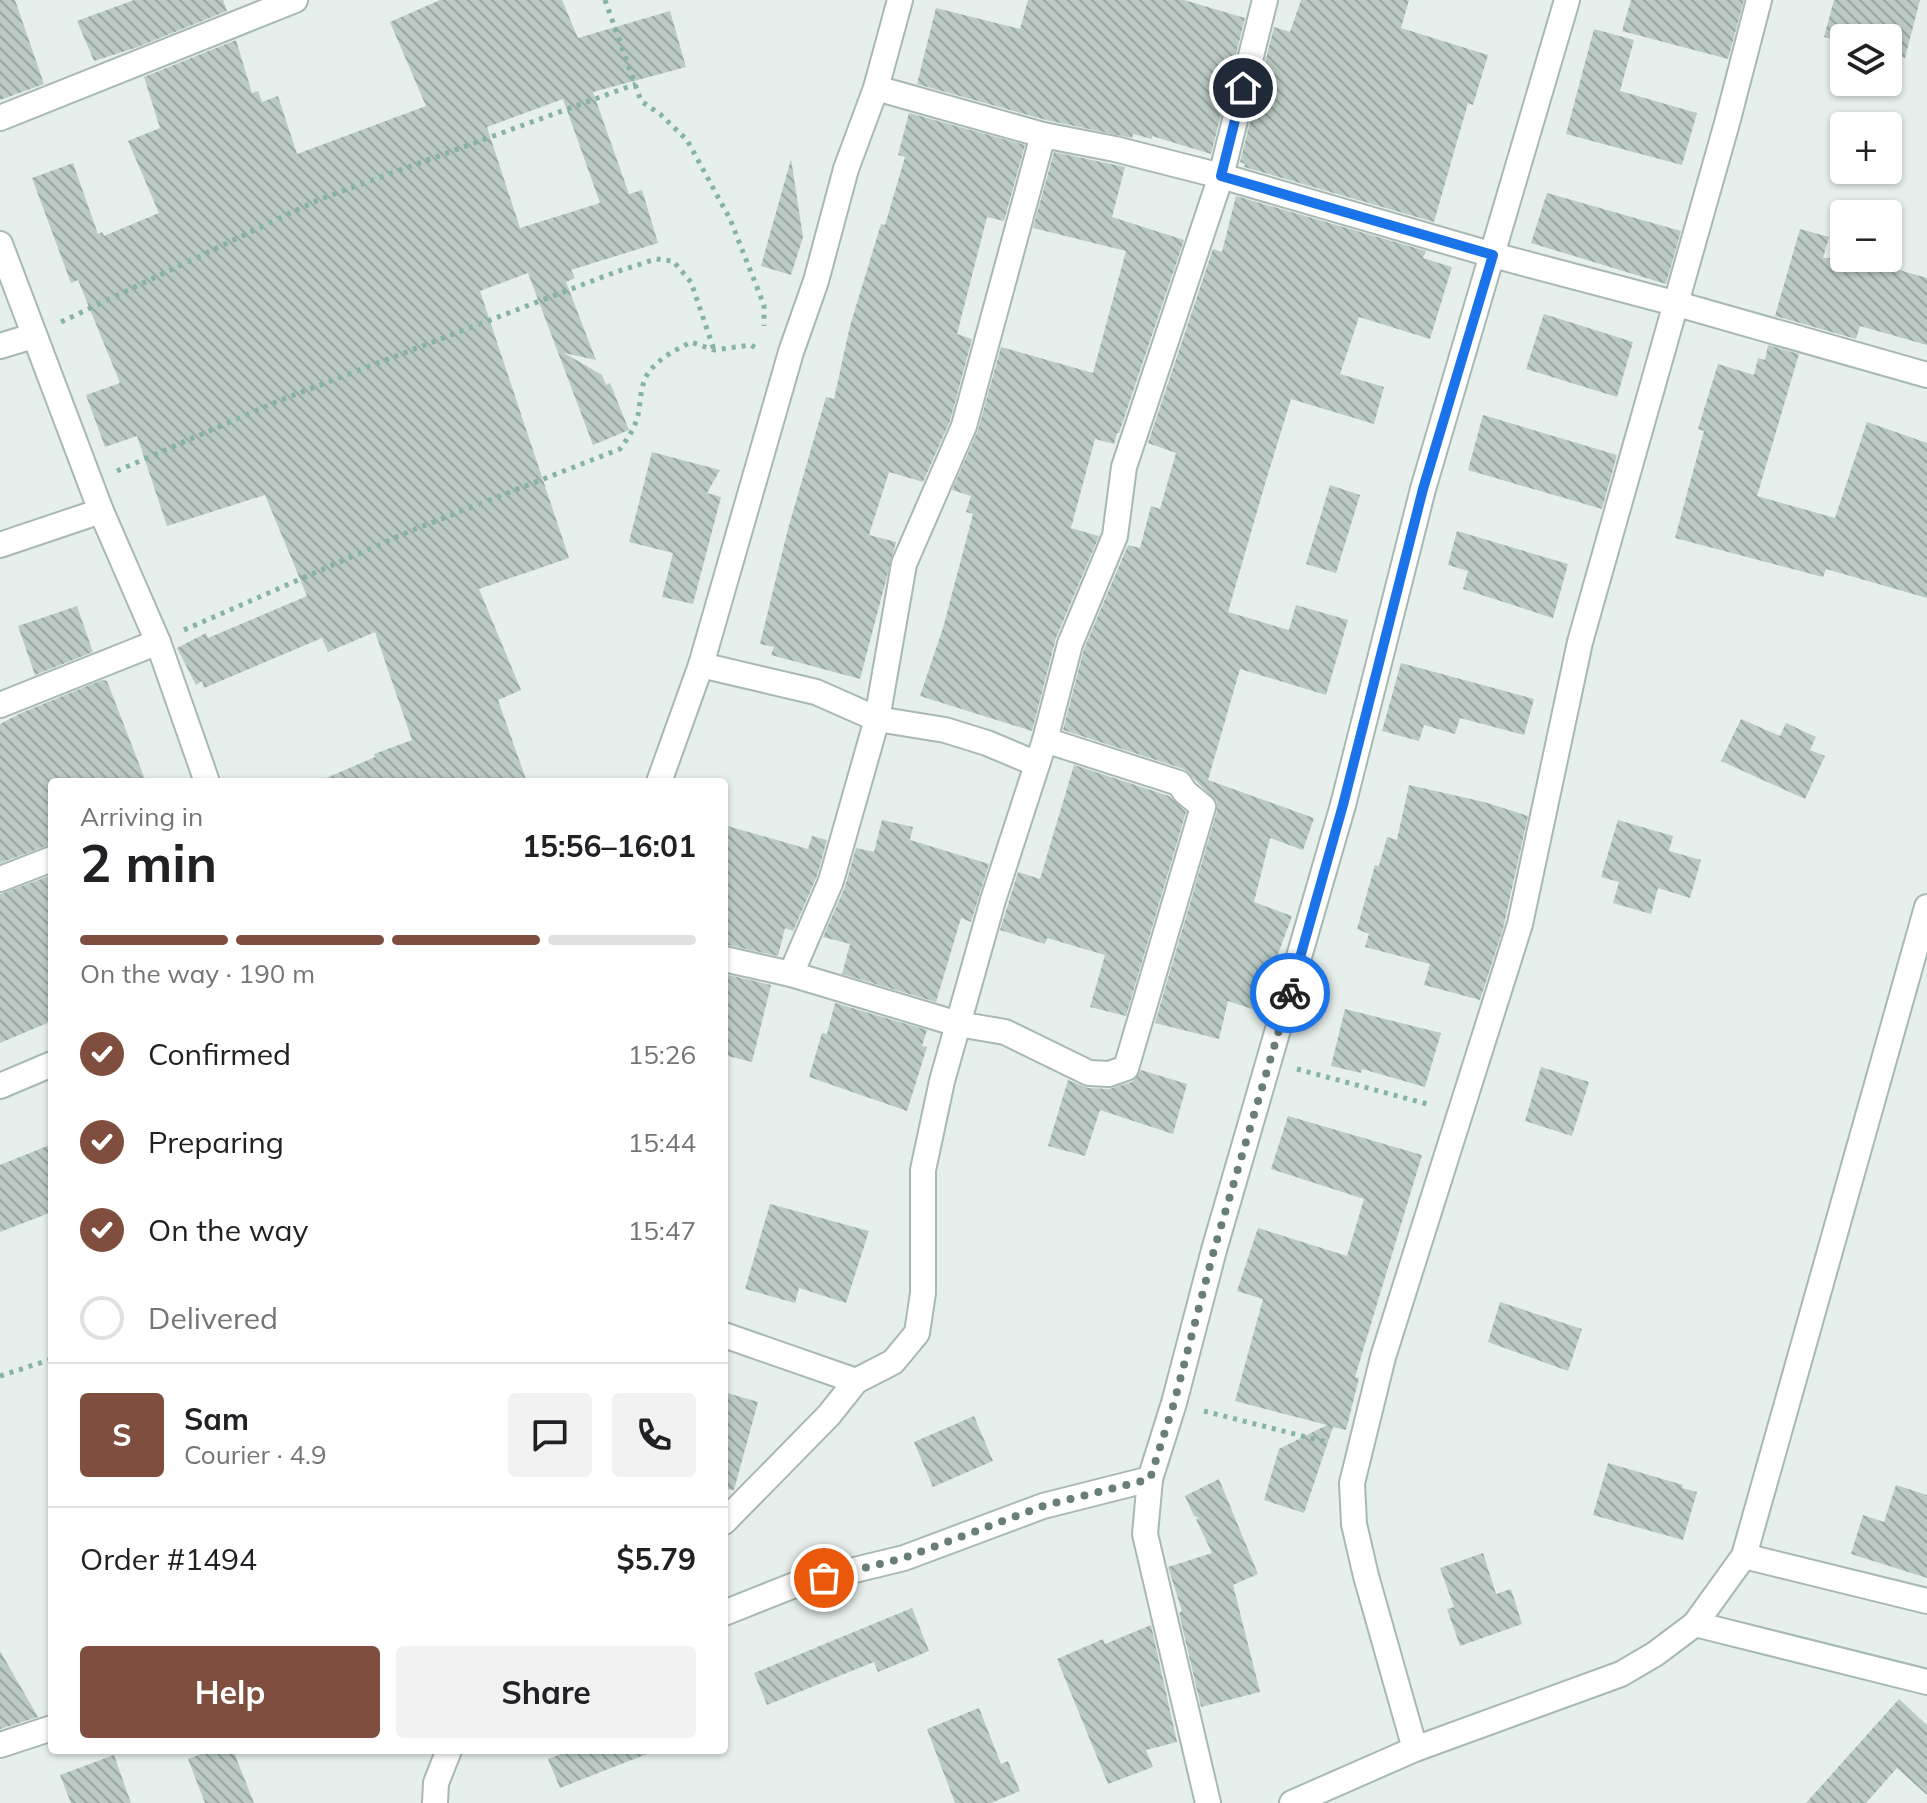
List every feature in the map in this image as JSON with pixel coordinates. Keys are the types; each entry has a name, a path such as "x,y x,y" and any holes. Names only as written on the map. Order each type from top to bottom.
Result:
{"street":[{"path":"0,118 295,0"},
{"path":"661,778 701,665 791,352 816,281 846,169 876,88 900,0"},
{"path":"728,1518 829,1415 856,1381 893,1362 917,1333 923,1293 923,1170 942,1081 993,900 1045,740 1070,644 1115,536 1124,467 1221,176 1265,0"},
{"path":"1208,1803 1145,1534 1150,1479 1343,805 1423,489 1567,0"},
{"path":"1415,1749 1366,1576 1354,1524 1352,1483 1383,1357 1520,924 1580,642 1759,0"},
{"path":"876,88 1043,135 1115,149 1221,176 1927,375"},
{"path":"791,974 831,881 877,719 904,564 964,426 1043,135"},
{"path":"0,244 101,511 158,642 206,778"},
{"path":"0,346 33,336"},
{"path":"0,545 101,511"},
{"path":"0,705 158,642"},
{"path":"701,665 816,692 877,719 945,730 1037,764"},
{"path":"728,960 791,974 958,1024 1005,1032 1089,1073 1109,1074 1126,1068 1203,807 1179,783 1045,740"},
{"path":"0,879 48,861"},
{"path":"1292,1803 1415,1749 1621,1674 1655,1654 1695,1624 1744,1556 1927,907"},
{"path":"0,1086 48,1066"},
{"path":"728,1336 856,1381"},
{"path":"728,1611 797,1584 904,1558 1043,1506 1150,1479"},
{"path":"1744,1556 1927,1601"},
{"path":"1695,1624 1927,1682"},
{"path":"0,1745 48,1729"},
{"path":"435,1803 436,1783 447,1754"}],"path":[{"path":"158,642 408,532 620,449 638,416 648,373 666,356 691,342 714,350 751,345 764,353 764,305 730,219 687,140 641,101 605,0"},
{"path":"33,336 318,200 636,84"},
{"path":"91,483 276,402 656,259 673,261 691,282 714,350"},
{"path":"1270,1061 1459,1112"},
{"path":"0,1376 48,1360"},
{"path":"1174,1403 1359,1450"}],"building":[{"path":"0,0 15,0 44,84 0,100"},
{"path":"134,0 223,0 227,11 94,61 77,21"},
{"path":"440,0 562,0 578,38 670,11 686,67 593,92 629,194 642,190 658,243 571,270 575,278 566,282 596,360 564,353 602,375 606,385 610,383 629,430 593,445 528,273 480,291 569,558 479,589 521,690 498,700 526,778 326,778 375,757 374,754 412,740 375,632 328,652 322,638 204,688 202,681 196,685 177,648 206,633 208,638 307,596 265,495 167,526 137,436 105,447 86,395 120,383 78,280 71,283 32,178 73,163 98,234 102,232 104,236 159,213 128,141 160,128 144,77 236,40 252,93 258,91 262,102 278,96 297,154 426,106 390,22","holes":["563,99 600,203 520,228 487,127"]},
{"path":"1028,0 1184,0 1245,18 1211,154 1152,136 1152,139 1133,134 1132,138 1046,120 917,84 936,8 1020,29"},
{"path":"1301,0 1409,0 1401,28 1488,55 1473,105 1468,103 1434,222 1244,167 1245,164 1240,162 1274,27 1290,32"},
{"path":"1631,0 1744,0 1728,59 1622,31"},
{"path":"1834,0 1920,0 1905,58 1902,57 1902,24 1830,24 1830,38 1824,37"},
{"path":"1594,29 1634,40 1620,91 1697,113 1682,165 1566,134"},
{"path":"909,113 1025,145 1004,221 987,217 957,334 972,339 950,421 923,482 889,472 869,535 896,542 860,679 771,655 774,647 760,644 788,529 826,397 834,399 850,326 905,157 898,155"},
{"path":"1054,152 1125,167 1112,217 1184,240 1119,433 1114,444 1095,439 1071,528 1099,536 1056,638 1032,731 920,696 943,628 973,514 966,512 971,496 952,490 978,430 1001,347 1093,373 1126,251 1033,228"},
{"path":"791,159 803,237 791,275 761,266"},
{"path":"1547,193 1681,231 1666,284 1531,243"},
{"path":"1236,196 1426,251 1423,258 1452,267 1430,339 1359,317 1340,374 1384,387 1374,424 1291,399 1265,484 1228,612 1289,630 1296,605 1348,620 1326,695 1240,669 1208,780 1314,818 1303,850 1270,838 1254,902 1292,916 1274,965 1280,967 1264,1013 1228,1001 1219,1039 1155,1023 1217,811 1217,802 1184,769 1063,730 1084,649 1128,545 1140,548 1151,506 1160,509 1176,453 1148,443 1213,249 1222,252"},
{"path":"1800,229 1829,237 1823,258 1830,258 1830,272 1902,271 1927,278 1927,345 1860,326 1856,339 1775,316"},
{"path":"1544,314 1633,342 1617,397 1526,369"},
{"path":"1768,345 1799,354 1757,496 1835,518 1867,422 1927,443 1927,598 1826,569 1823,577 1675,538 1704,431 1698,429 1718,364 1754,375 1758,358 1765,360"},
{"path":"1483,415 1617,455 1602,509 1468,470"},
{"path":"652,452 720,470 707,493 721,497 693,604 662,597 673,553 629,542"},
{"path":"1330,485 1360,495 1336,573 1306,564"},
{"path":"1457,531 1568,564 1553,618 1463,589 1468,571 1448,565"},
{"path":"77,606 93,652 35,675 18,626"},
{"path":"1401,663 1534,699 1524,735 1460,718 1455,734 1424,725 1419,741 1382,731"},
{"path":"102,680 107,681 144,778 48,778 48,845 0,863 0,724"},
{"path":"1741,719 1780,736 1786,723 1816,737 1810,750 1825,756 1805,799 1721,761"},
{"path":"1074,765 1169,796 1186,812 1126,1016 1090,1007 1105,955 1047,938 1045,944 1000,930 1018,872 1040,879"},
{"path":"1409,785 1484,802 1528,816 1503,929 1480,1000 1424,985 1430,964 1365,947 1369,934 1357,929 1375,865 1379,866 1387,837 1397,840"},
{"path":"882,820 913,827 910,840 989,864 971,922 961,918 936,1002 842,974 850,944 823,937 845,887 856,848 874,852"},
{"path":"1618,820 1673,836 1669,851 1701,860 1690,898 1658,888 1651,914 1613,903 1619,882 1601,877"},
{"path":"728,826 808,849 812,836 827,840 817,876 793,931 785,928 778,956 728,945"},
{"path":"48,876 48,1023 0,1043 0,894"},
{"path":"728,975 771,985 752,1062 728,1056"},
{"path":"835,1003 927,1030 922,1046 927,1047 907,1111 809,1077 822,1033 827,1034"},
{"path":"1345,1009 1441,1033 1425,1087 1362,1069 1361,1073 1331,1066"},
{"path":"1541,1067 1589,1082 1572,1136 1525,1121"},
{"path":"1141,1070 1187,1084 1173,1134 1100,1110 1085,1156 1048,1146 1068,1080 1088,1088 1109,1089 1132,1082"},
{"path":"1288,1116 1422,1155 1355,1377 1359,1378 1346,1430 1333,1427 1304,1513 1264,1500 1279,1449 1327,1425 1235,1401 1263,1299 1237,1291 1258,1228 1347,1256 1364,1199 1271,1169"},
{"path":"48,1146 48,1214 0,1232 0,1165"},
{"path":"770,1204 869,1231 846,1303 799,1288 795,1303 745,1289"},
{"path":"1500,1302 1582,1329 1568,1371 1488,1342"},
{"path":"728,1393 758,1402 734,1490 728,1489"},
{"path":"974,1416 993,1461 933,1487 914,1442"},
{"path":"1608,1463 1697,1492 1683,1540 1593,1515"},
{"path":"1219,1479 1258,1574 1233,1585 1260,1692 1201,1707 1179,1613 1182,1611 1168,1567 1212,1553 1196,1519 1200,1518 1194,1516 1185,1496"},
{"path":"1896,1485 1927,1495 1927,1578 1851,1554 1863,1515 1884,1522"},
{"path":"1483,1553 1496,1594 1511,1589 1522,1624 1460,1646 1447,1609 1454,1607 1440,1568"},
{"path":"912,1608 929,1651 878,1672 874,1662 767,1705 754,1673"},
{"path":"1151,1625 1177,1742 1146,1750 1153,1767 1108,1784 1057,1659 1103,1639 1105,1644"},
{"path":"0,1651 38,1717 0,1729"},
{"path":"1899,1699 1927,1725 1927,1795 1897,1768 1866,1803 1806,1803"},
{"path":"979,1708 1001,1764 1008,1761 1020,1791 991,1803 955,1803 927,1729"},
{"path":"201,1754 235,1754 254,1803 205,1803 188,1759"},
{"path":"561,1754 647,1754 560,1788 548,1759"},
{"path":"114,1755 131,1803 71,1803 60,1775"}],"way so far":[{"path":"824,1578 904,1558 1043,1506 1150,1479 1290,993"}],"route":[{"path":"1243,88 1221,176 1493,255 1423,489 1343,805 1290,993"}]}
